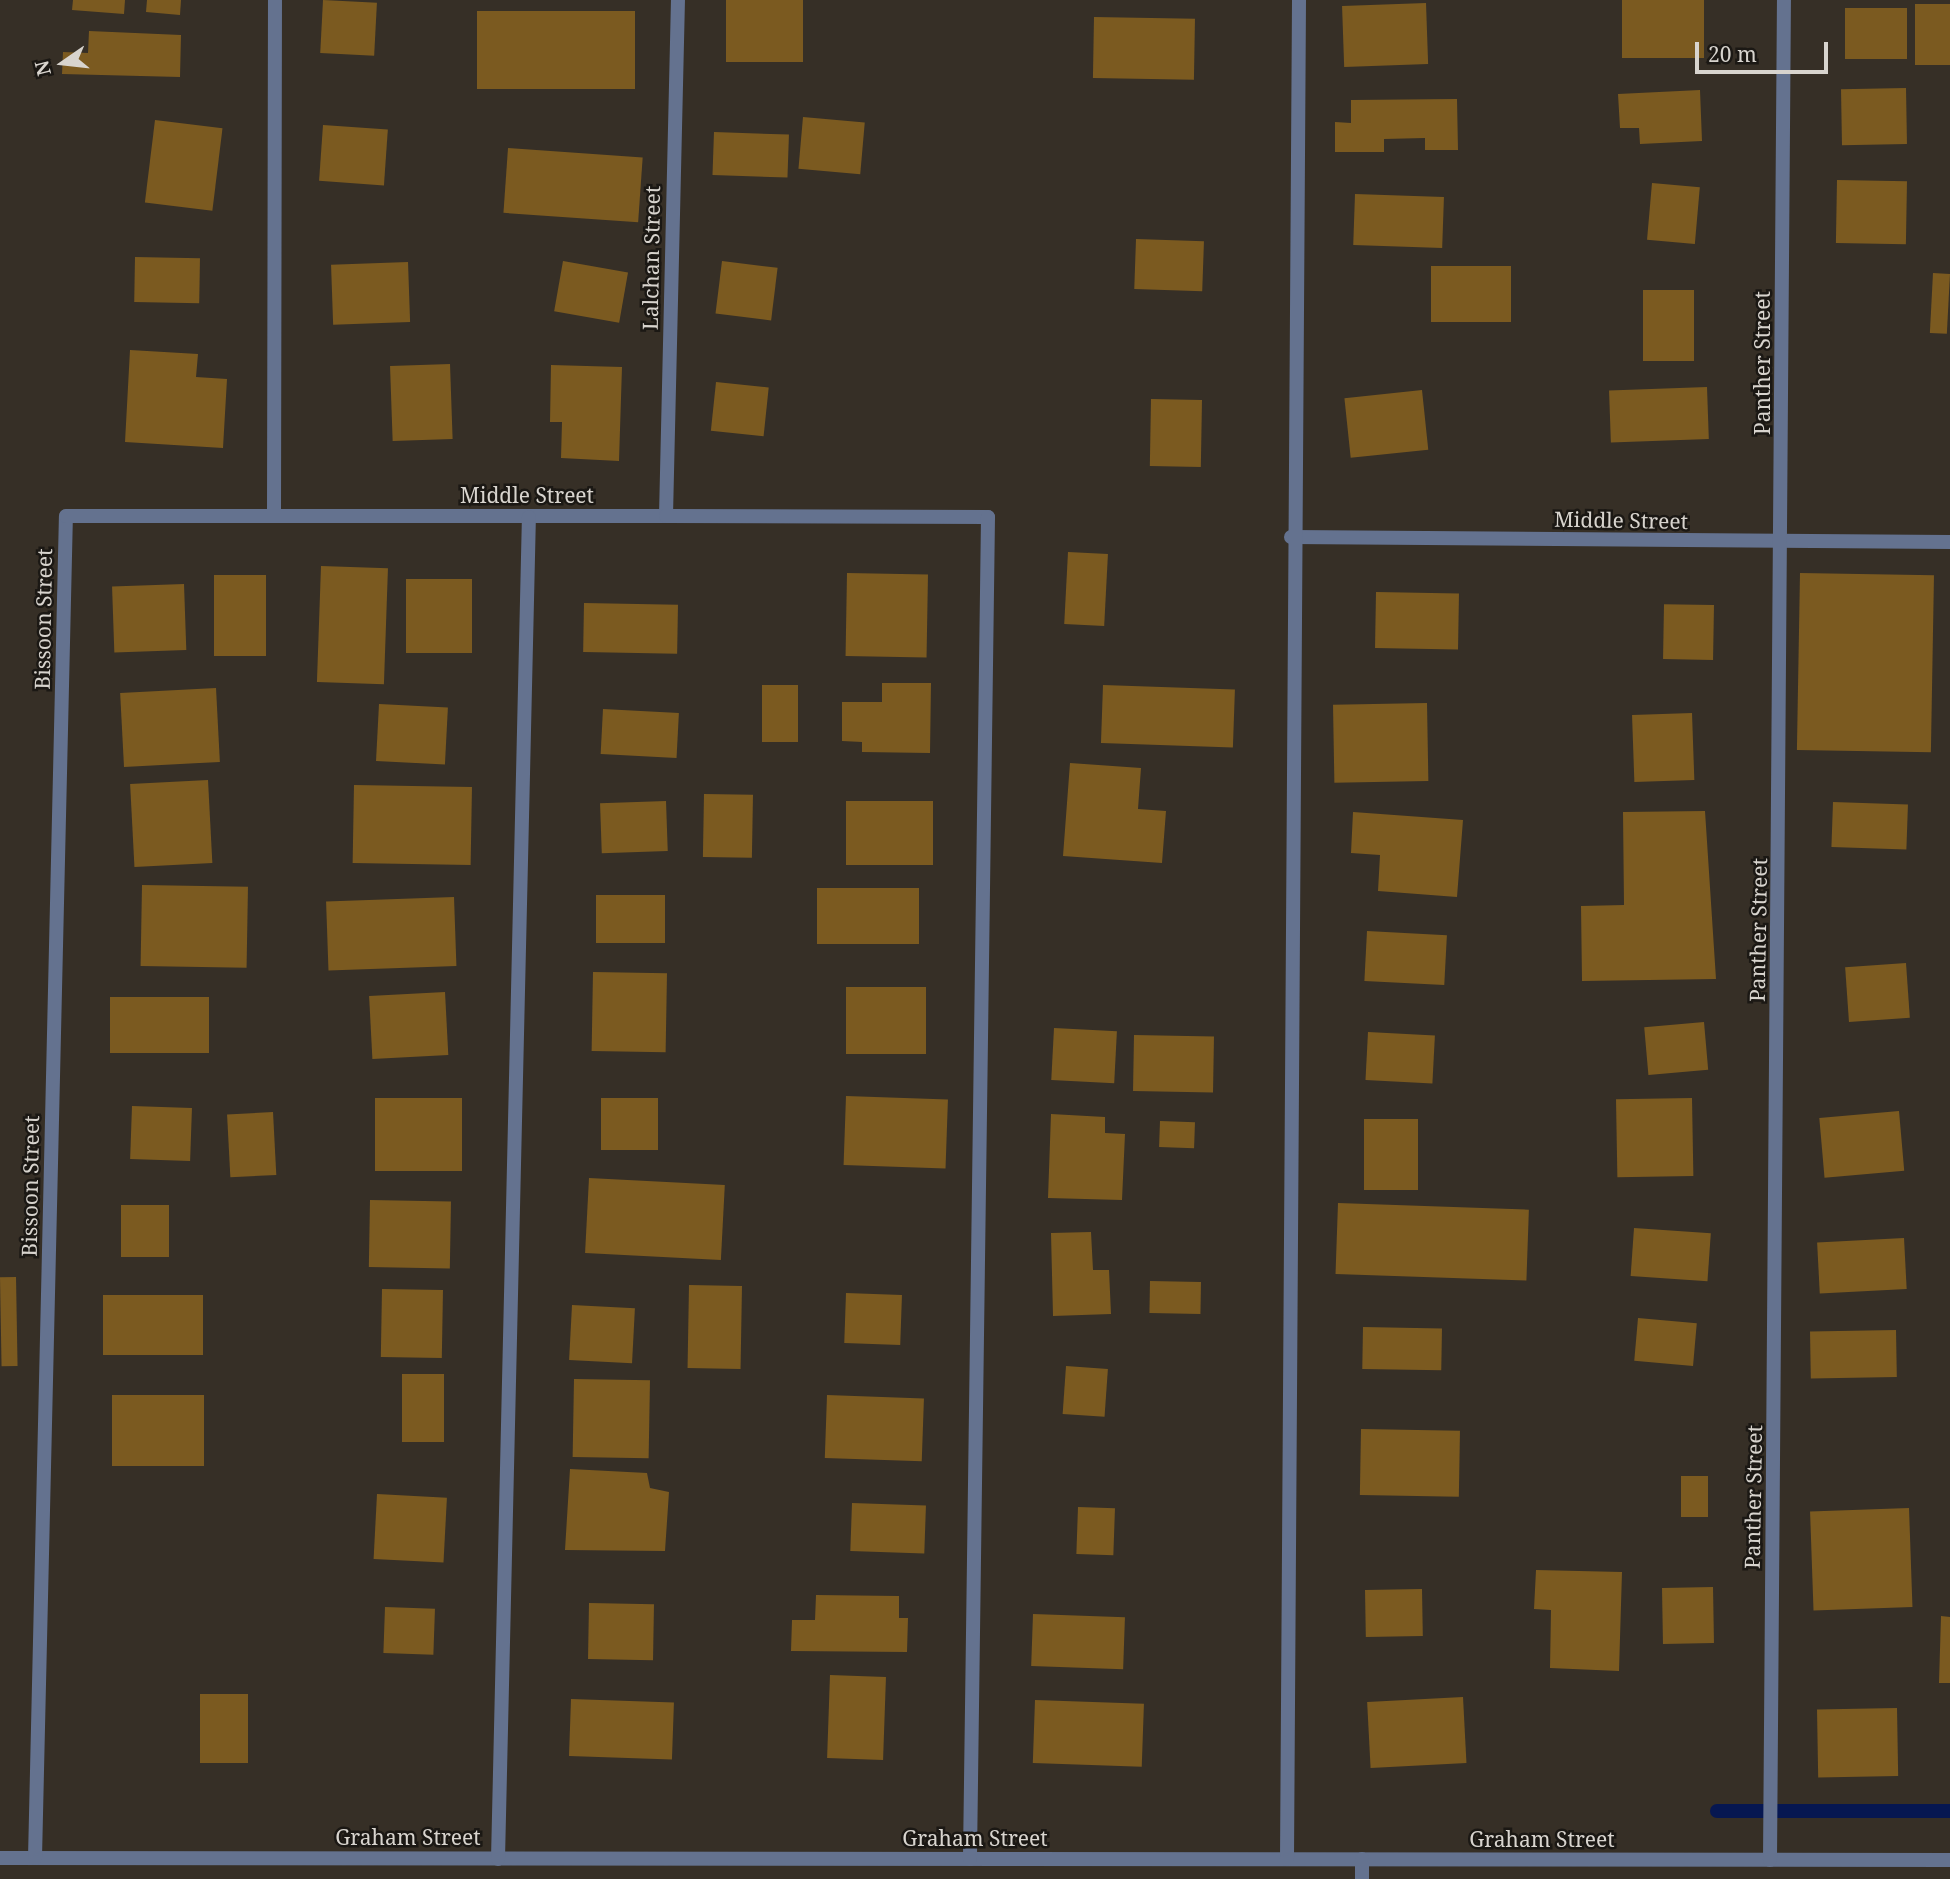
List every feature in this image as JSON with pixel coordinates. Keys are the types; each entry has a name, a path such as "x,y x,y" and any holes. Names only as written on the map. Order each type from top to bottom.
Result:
{"street":[{"path":"274,516 275,0"},
{"name":"Lalchan Street","path":"666,516 677,0"},
{"path":"1287,1859 1291,537 1298,0"},
{"name":"Panther Street","path":"1770,1860 1783,542 1784,0"},
{"name":"Middle Street","path":"66,516 988,517 970,1859"},
{"name":"Bissoon Street","path":"35,1858 66,516"},
{"path":"498,1858 529,517"},
{"name":"Middle Street","path":"1291,537 1950,542"},
{"name":"Graham Street","path":"0,1858 1950,1860"},
{"path":"1362,1859 1362,1879"}],"building":[{"path":"73,0 125,0 124,14 72,10"},
{"path":"147,0 181,0 180,15 146,12"},
{"path":"323,0 377,3 374,56 320,53"},
{"path":"726,0 803,0 803,62 726,62"},
{"path":"1622,0 1704,0 1704,58 1622,58"},
{"path":"1426,3 1428,64 1344,67 1342,6"},
{"path":"1915,4 1950,4 1950,65 1915,65"},
{"path":"1845,8 1907,8 1907,59 1845,59"},
{"path":"477,11 635,11 635,89 477,89"},
{"path":"1094,17 1195,19 1194,80 1093,78"},
{"path":"89,31 181,35 180,77 62,74 63,52 88,53"},
{"path":"1906,88 1907,144 1842,145 1841,89"},
{"path":"1700,90 1702,141 1640,144 1639,128 1620,128 1618,94"},
{"path":"1457,99 1458,150 1425,150 1425,138 1384,139 1384,152 1335,152 1335,122 1351,123 1351,100"},
{"path":"803,117 865,122 860,174 798,169"},
{"path":"155,120 222,128 212,211 145,202"},
{"path":"323,125 388,130 384,185 319,181"},
{"path":"714,132 789,135 787,178 712,175"},
{"path":"508,148 643,157 638,222 503,213"},
{"path":"1837,180 1907,181 1906,244 1836,243"},
{"path":"1652,183 1700,187 1695,244 1647,240"},
{"path":"1355,194 1444,197 1442,248 1353,245"},
{"path":"1136,239 1204,241 1202,291 1134,289"},
{"path":"135,257 200,258 199,303 134,302"},
{"path":"563,261 628,272 619,323 554,311"},
{"path":"722,261 778,268 771,320 716,314"},
{"path":"408,262 410,322 333,325 331,265"},
{"path":"1431,266 1511,266 1511,322 1431,322"},
{"path":"1933,273 1950,274 1947,334 1930,333"},
{"path":"1643,290 1694,290 1694,361 1643,361"},
{"path":"130,350 198,354 196,377 227,379 223,448 125,442"},
{"path":"450,364 453,439 393,441 390,366"},
{"path":"551,365 622,367 619,461 561,458 562,422 550,422"},
{"path":"716,382 769,388 764,436 711,431"},
{"path":"1707,387 1709,439 1611,442 1609,390"},
{"path":"1422,390 1428,450 1351,458 1344,398"},
{"path":"1151,399 1202,400 1201,467 1150,466"},
{"path":"1068,552 1108,554 1104,626 1064,624"},
{"path":"321,566 388,568 384,684 317,682"},
{"path":"847,573 928,574 927,657 846,656"},
{"path":"1800,573 1934,575 1931,752 1797,750"},
{"path":"214,575 266,575 266,656 214,656"},
{"path":"406,579 472,579 472,653 406,653"},
{"path":"184,584 186,650 114,652 112,587"},
{"path":"1376,592 1459,593 1458,649 1375,648"},
{"path":"584,603 678,605 677,654 583,652"},
{"path":"1664,604 1714,605 1713,660 1663,659"},
{"path":"882,683 931,683 930,753 862,752 862,742 842,741 842,702 882,702"},
{"path":"762,685 798,685 798,742 762,742"},
{"path":"1103,685 1235,690 1233,748 1101,743"},
{"path":"216,688 220,762 124,767 120,693"},
{"path":"1427,703 1428,781 1334,783 1333,705"},
{"path":"379,704 448,708 445,765 376,761"},
{"path":"603,709 679,713 677,758 601,754"},
{"path":"1692,713 1694,780 1634,782 1632,715"},
{"path":"1070,763 1141,768 1138,809 1166,811 1162,863 1063,856"},
{"path":"208,780 212,863 134,867 130,784"},
{"path":"354,785 472,787 471,865 353,863"},
{"path":"704,794 753,795 752,858 703,857"},
{"path":"666,801 668,851 602,853 600,803"},
{"path":"846,801 933,801 933,865 846,865"},
{"path":"1833,802 1908,805 1906,850 1831,847"},
{"path":"1705,811 1716,979 1582,981 1581,906 1624,905 1623,812"},
{"path":"1353,812 1463,820 1457,897 1378,891 1380,855 1351,853"},
{"path":"142,885 248,887 247,968 141,966"},
{"path":"817,888 919,888 919,944 817,944"},
{"path":"596,895 665,895 665,943 596,943"},
{"path":"454,897 456,966 328,970 326,901"},
{"path":"1367,931 1447,935 1444,985 1364,981"},
{"path":"1906,963 1910,1018 1849,1022 1845,967"},
{"path":"593,972 667,973 666,1052 592,1051"},
{"path":"846,987 926,987 926,1054 846,1054"},
{"path":"445,992 448,1055 372,1059 369,996"},
{"path":"110,997 209,997 209,1053 110,1053"},
{"path":"1704,1022 1708,1070 1648,1075 1644,1027"},
{"path":"1054,1028 1117,1031 1114,1083 1051,1080"},
{"path":"1368,1032 1435,1036 1432,1083 1365,1080"},
{"path":"1134,1035 1214,1036 1213,1092 1133,1091"},
{"path":"846,1096 948,1100 946,1169 844,1165"},
{"path":"375,1098 462,1098 462,1171 375,1171"},
{"path":"601,1098 658,1098 658,1150 601,1150"},
{"path":"1692,1098 1693,1176 1617,1177 1616,1099"},
{"path":"132,1106 192,1108 190,1161 130,1159"},
{"path":"1899,1111 1904,1171 1825,1178 1819,1118"},
{"path":"273,1112 276,1175 230,1177 227,1114"},
{"path":"1051,1114 1105,1117 1105,1133 1125,1134 1122,1200 1048,1198"},
{"path":"1364,1119 1418,1119 1418,1190 1364,1190"},
{"path":"1160,1121 1195,1122 1194,1148 1159,1147"},
{"path":"589,1178 725,1185 721,1260 585,1253"},
{"path":"370,1200 451,1201 450,1268 369,1267"},
{"path":"1338,1203 1529,1210 1526,1281 1336,1274"},
{"path":"121,1205 169,1205 169,1257 121,1257"},
{"path":"1634,1228 1711,1233 1707,1281 1631,1276"},
{"path":"1091,1232 1093,1270 1109,1270 1111,1314 1053,1316 1051,1233"},
{"path":"1904,1238 1907,1289 1820,1293 1817,1243"},
{"path":"0,1277 16,1277 18,1366 2,1366"},
{"path":"1150,1281 1201,1282 1200,1314 1149,1313"},
{"path":"689,1285 742,1286 741,1369 688,1368"},
{"path":"382,1289 443,1290 442,1358 381,1357"},
{"path":"846,1293 902,1295 900,1345 844,1343"},
{"path":"103,1295 203,1295 203,1355 103,1355"},
{"path":"572,1305 635,1308 632,1363 569,1360"},
{"path":"1638,1318 1697,1323 1693,1366 1634,1361"},
{"path":"1363,1327 1442,1328 1441,1370 1362,1369"},
{"path":"1896,1330 1897,1377 1811,1378 1810,1332"},
{"path":"1066,1366 1108,1369 1105,1417 1063,1414"},
{"path":"402,1374 444,1374 444,1442 402,1442"},
{"path":"574,1379 650,1380 649,1458 573,1457"},
{"path":"112,1395 204,1395 204,1466 112,1466"},
{"path":"827,1395 924,1398 922,1461 825,1458"},
{"path":"1361,1429 1460,1431 1459,1497 1360,1495"},
{"path":"570,1469 647,1473 650,1488 669,1492 665,1551 565,1550"},
{"path":"1681,1476 1708,1476 1708,1517 1681,1517"},
{"path":"377,1494 447,1498 444,1563 374,1559"},
{"path":"852,1503 926,1506 924,1554 850,1551"},
{"path":"1078,1507 1115,1508 1113,1555 1076,1554"},
{"path":"1909,1508 1912,1607 1814,1610 1810,1511"},
{"path":"1536,1570 1622,1572 1619,1671 1550,1668 1551,1610 1534,1609"},
{"path":"1713,1587 1714,1643 1663,1644 1662,1588"},
{"path":"1422,1589 1423,1636 1366,1637 1365,1590"},
{"path":"816,1595 899,1596 899,1618 908,1618 907,1652 791,1651 792,1620 815,1620"},
{"path":"589,1603 654,1604 653,1660 588,1659"},
{"path":"385,1607 435,1609 433,1655 383,1653"},
{"path":"1033,1614 1125,1617 1123,1669 1031,1666"},
{"path":"1941,1616 1950,1617 1950,1683 1939,1683"},
{"path":"830,1675 886,1677 883,1760 827,1758"},
{"path":"200,1694 248,1694 248,1763 200,1763"},
{"path":"1463,1697 1466,1763 1371,1768 1367,1702"},
{"path":"571,1699 674,1703 672,1760 569,1756"},
{"path":"1035,1700 1144,1704 1142,1767 1033,1763"},
{"path":"1897,1708 1898,1776 1818,1777 1817,1709"}],"waterway":[{"path":"1717,1811 1950,1811"}]}
